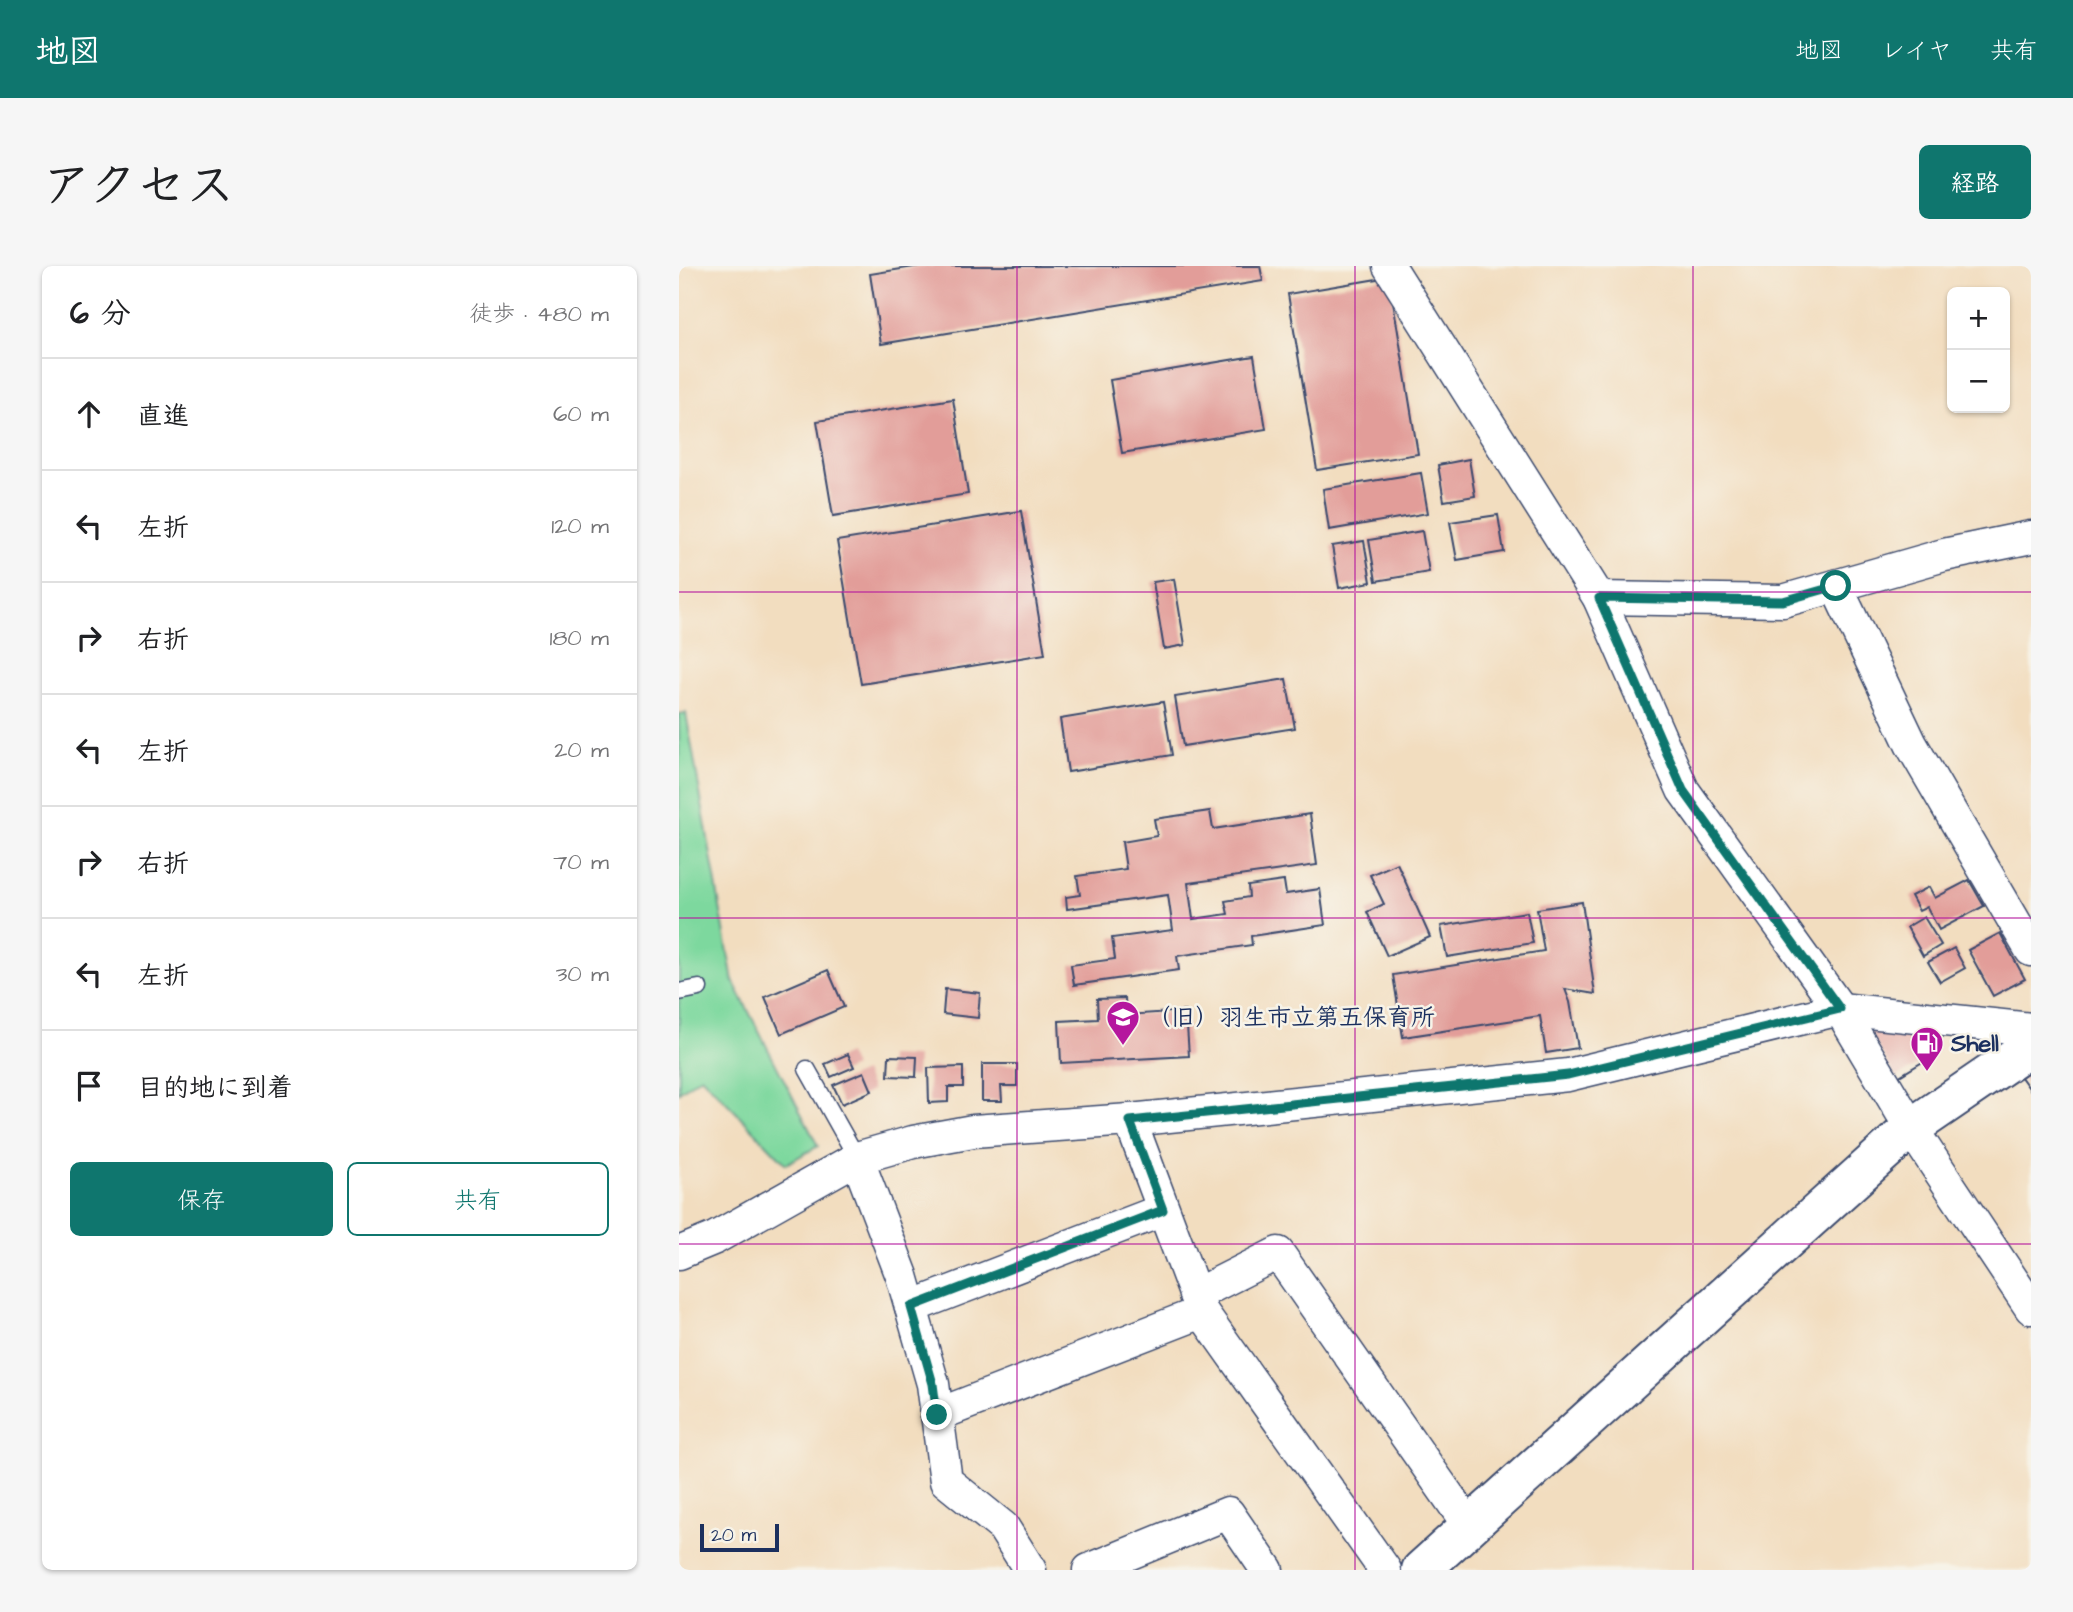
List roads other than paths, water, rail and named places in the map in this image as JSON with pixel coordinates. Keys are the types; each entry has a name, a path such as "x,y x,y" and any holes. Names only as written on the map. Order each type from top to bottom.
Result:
{"street":[{"path":"1389,266 1599,598 1683,790 1840,1009 1911,1128 2031,1308"},
{"path":"1599,598 1783,601 1944,555 2031,537"},
{"path":"1836,586 1911,744 2031,950"},
{"path":"679,1253 715,1238 857,1158 913,1142 973,1131 1130,1121 1568,1075 1840,1009 2031,1028"},
{"path":"1422,1570 1911,1128 2031,1046"},
{"path":"1130,1121 1198,1303 1385,1570"},
{"path":"857,1158 911,1307 933,1384 946,1481 1003,1527 1030,1570"},
{"path":"911,1307 1163,1210"},
{"path":"937,1415 1198,1303 1278,1253 1470,1527"},
{"path":"1089,1570 1139,1561 1228,1513 1267,1570"}],"lane":[{"path":"679,992 698,988"},
{"path":"807,1069 857,1158"}],"place":[{"name":"（旧）羽生市立第五保育所","path":"1123,1047"},
{"name":"Shell","path":"1927,1073"}]}
